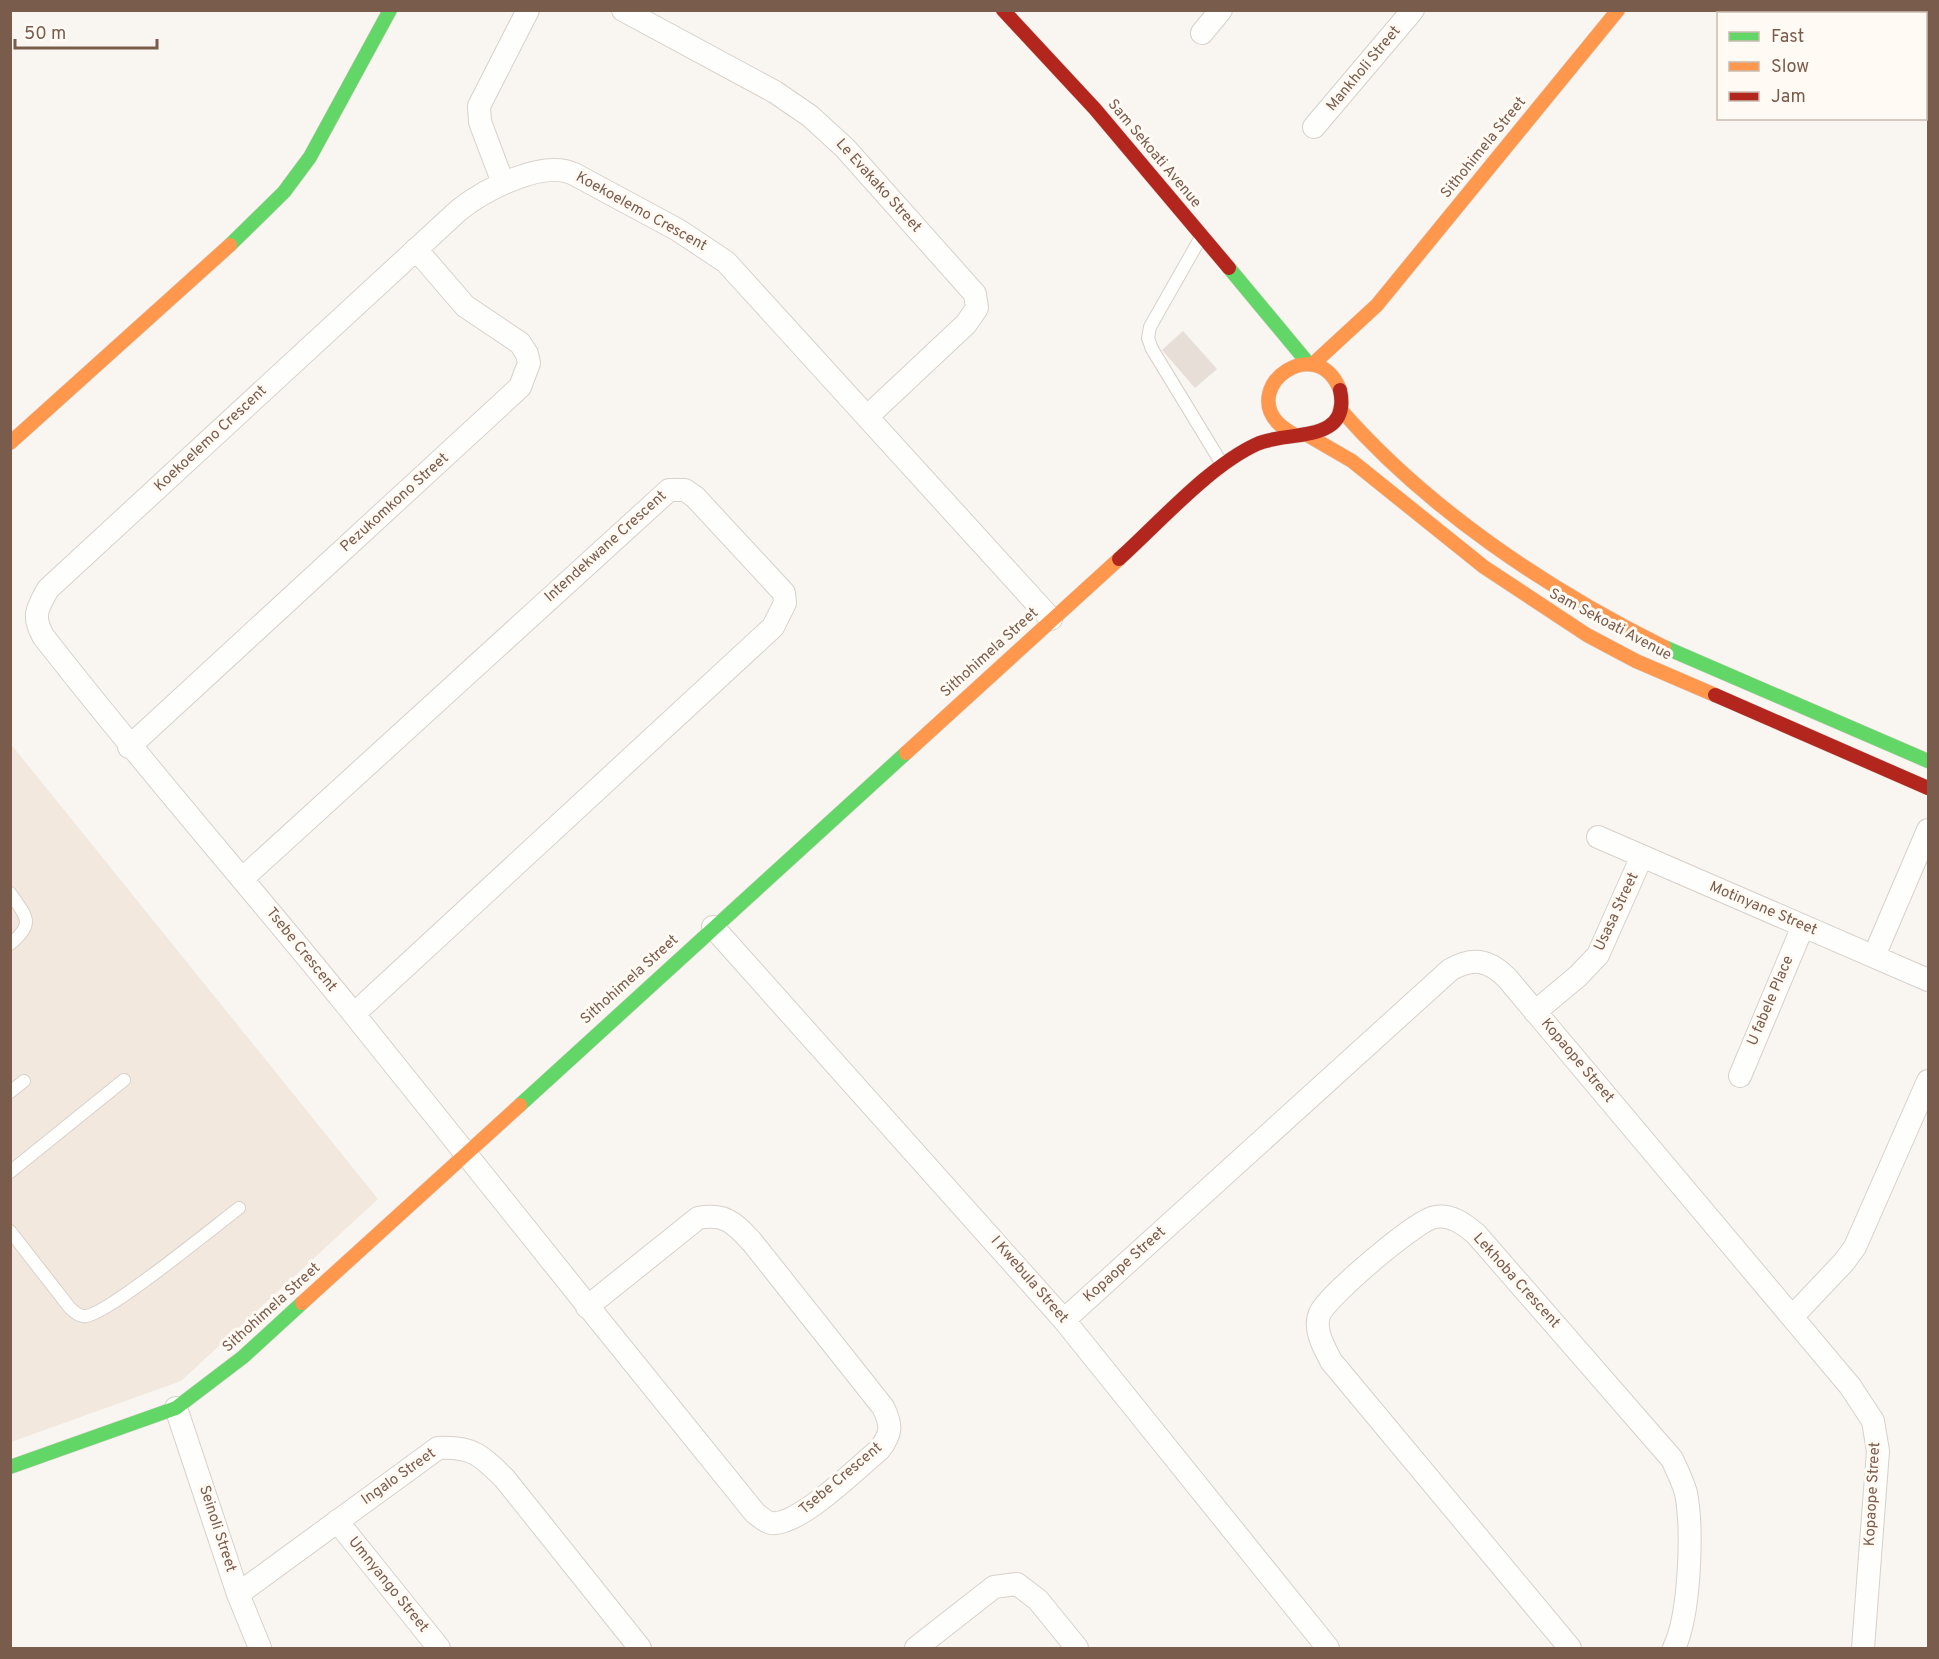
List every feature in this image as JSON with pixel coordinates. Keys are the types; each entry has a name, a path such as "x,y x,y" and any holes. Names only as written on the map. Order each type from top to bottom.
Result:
{"street":[{"path":"10,442 223,252 284,192 310,157 390,10"},
{"path":"503,183 480,122 479,106 528,10"},
{"name":"Le Evakako Street","path":"623,10 775,92 810,116 844,148 975,294 977,308 966,324 868,416"},
{"name":"Sam Sekoati Avenue","path":"1003,10 1095,109 1274,324 1311,364"},
{"path":"1202,33 1221,10"},
{"name":"Mankholi Street","path":"1314,127 1413,10"},
{"name":"Sithohimela Street","path":"1311,364 1377,305 1618,10"},
{"name":"Koekoelemo Crescent","path":"48,589 471,200 503,183 549,170 565,170 701,244 740,277 1051,619"},
{"name":"Pezukomkono Street","path":"129,747 519,387 529,363 527,354 520,343 465,306 416,249"},
{"name":"Sithohimela Street","path":"1356,344 1377,305"},
{"path":"1274,324 1275,345"},
{"path":"1257,416 1268,400 1277,370 1311,364 1334,377 1339,388"},
{"path":"1268,400 1275,421 1293,434 1309,436 1325,430 1340,409 1339,388 1344,369"},
{"name":"Sam Sekoati Avenue","path":"1340,409 1367,442 1441,506 1575,598 1631,631 1929,760"},
{"name":"Sithohimela Street","path":"1234,454 1246,432"},
{"name":"Sithohimela Street","path":"10,1467 177,1408 243,1357 1234,454 1269,438 1293,434"},
{"name":"Sam Sekoati Avenue","path":"1309,436 1352,461 1484,567 1587,635 1646,665 1929,788"},
{"name":"Intendekwane Crescent","path":"242,879 669,490 685,490 695,497 784,593 785,603 782,615 773,627 354,1014"},
{"name":"Tsebe Crescent","path":"48,589 37,608 36,623 39,630 129,747 354,1014 464,1155 587,1307 755,1513 770,1523 786,1522 802,1513 879,1450 889,1437 891,1422 876,1398 752,1242 734,1224 716,1215 698,1218 587,1307"},
{"path":"1874,956 1929,830"},
{"name":"Motinyane Street","path":"1598,837 1929,980"},
{"name":"Usasa Street","path":"1534,1012 1578,976 1598,955 1642,856"},
{"name":"U fabele Place","path":"1740,1076 1803,926"},
{"name":"I Kwebula Street","path":"713,927 1064,1320 1328,1648"},
{"name":"Kopaope Street","path":"1064,1320 1450,970 1470,960 1493,966 1507,978 1850,1386 1873,1420 1878,1450 1863,1648"},
{"path":"1792,1317 1844,1262 1855,1246 1929,1081"},
{"name":"Lekhoba Crescent","path":"1570,1648 1331,1361 1323,1346 1319,1331 1319,1315 1330,1299 1416,1225 1436,1216 1456,1219 1476,1234 1672,1459 1686,1492 1689,1527 1685,1606 1681,1634 1674,1648"},
{"name":"Seinoli Street","path":"177,1408 238,1594 260,1648"},
{"name":"Ingalo Street","path":"238,1594 438,1448 461,1447 483,1456 505,1479 640,1648"},
{"name":"Umnyango Street","path":"337,1521 439,1648"},
{"path":"916,1648 994,1587 1017,1584 1038,1600 1077,1648"}],"lane":[{"path":"1202,236 1150,327 1149,338 1152,348 1222,465"},
{"path":"10,893 28,919 23,931 10,944"},
{"path":"10,1173 124,1080"},
{"path":"10,1092 24,1081"},
{"path":"10,1231 70,1308 78,1315 85,1316 112,1304 239,1208"}],"shaded area":[{"path":"10,743 378,1199 181,1381 11,1442"}],"building":[{"path":"1183,331 1217,369 1195,388 1162,350"}],"traffic: fast":[{"path":"230,245 284,192 310,157 390,10"},
{"path":"1229,268 1308,363"},
{"path":"1664,647 1928,761"},
{"path":"520,1105 906,753"},
{"path":"10,1467 176,1408 243,1357 302,1303"}],"traffic: slow":[{"path":"1313,364 1377,305 1618,10"},
{"path":"10,443 230,245"},
{"path":"1293,434 1278,423 1269,408 1269,394 1276,381 1287,370 1301,365 1316,365 1329,373 1340,390"},
{"path":"1340,409 1410,480 1449,513 1490,543 1576,599 1664,647"},
{"path":"1309,436 1352,461 1484,567 1587,635 1636,661 1715,695"},
{"path":"906,753 1119,559"},
{"path":"302,1303 520,1105"}],"traffic: jam":[{"path":"1003,10 1095,109 1229,268"},
{"path":"1119,559 1203,480 1239,454 1269,440 1327,428 1336,420 1341,408 1340,390"},
{"path":"1715,695 1928,788"}]}
